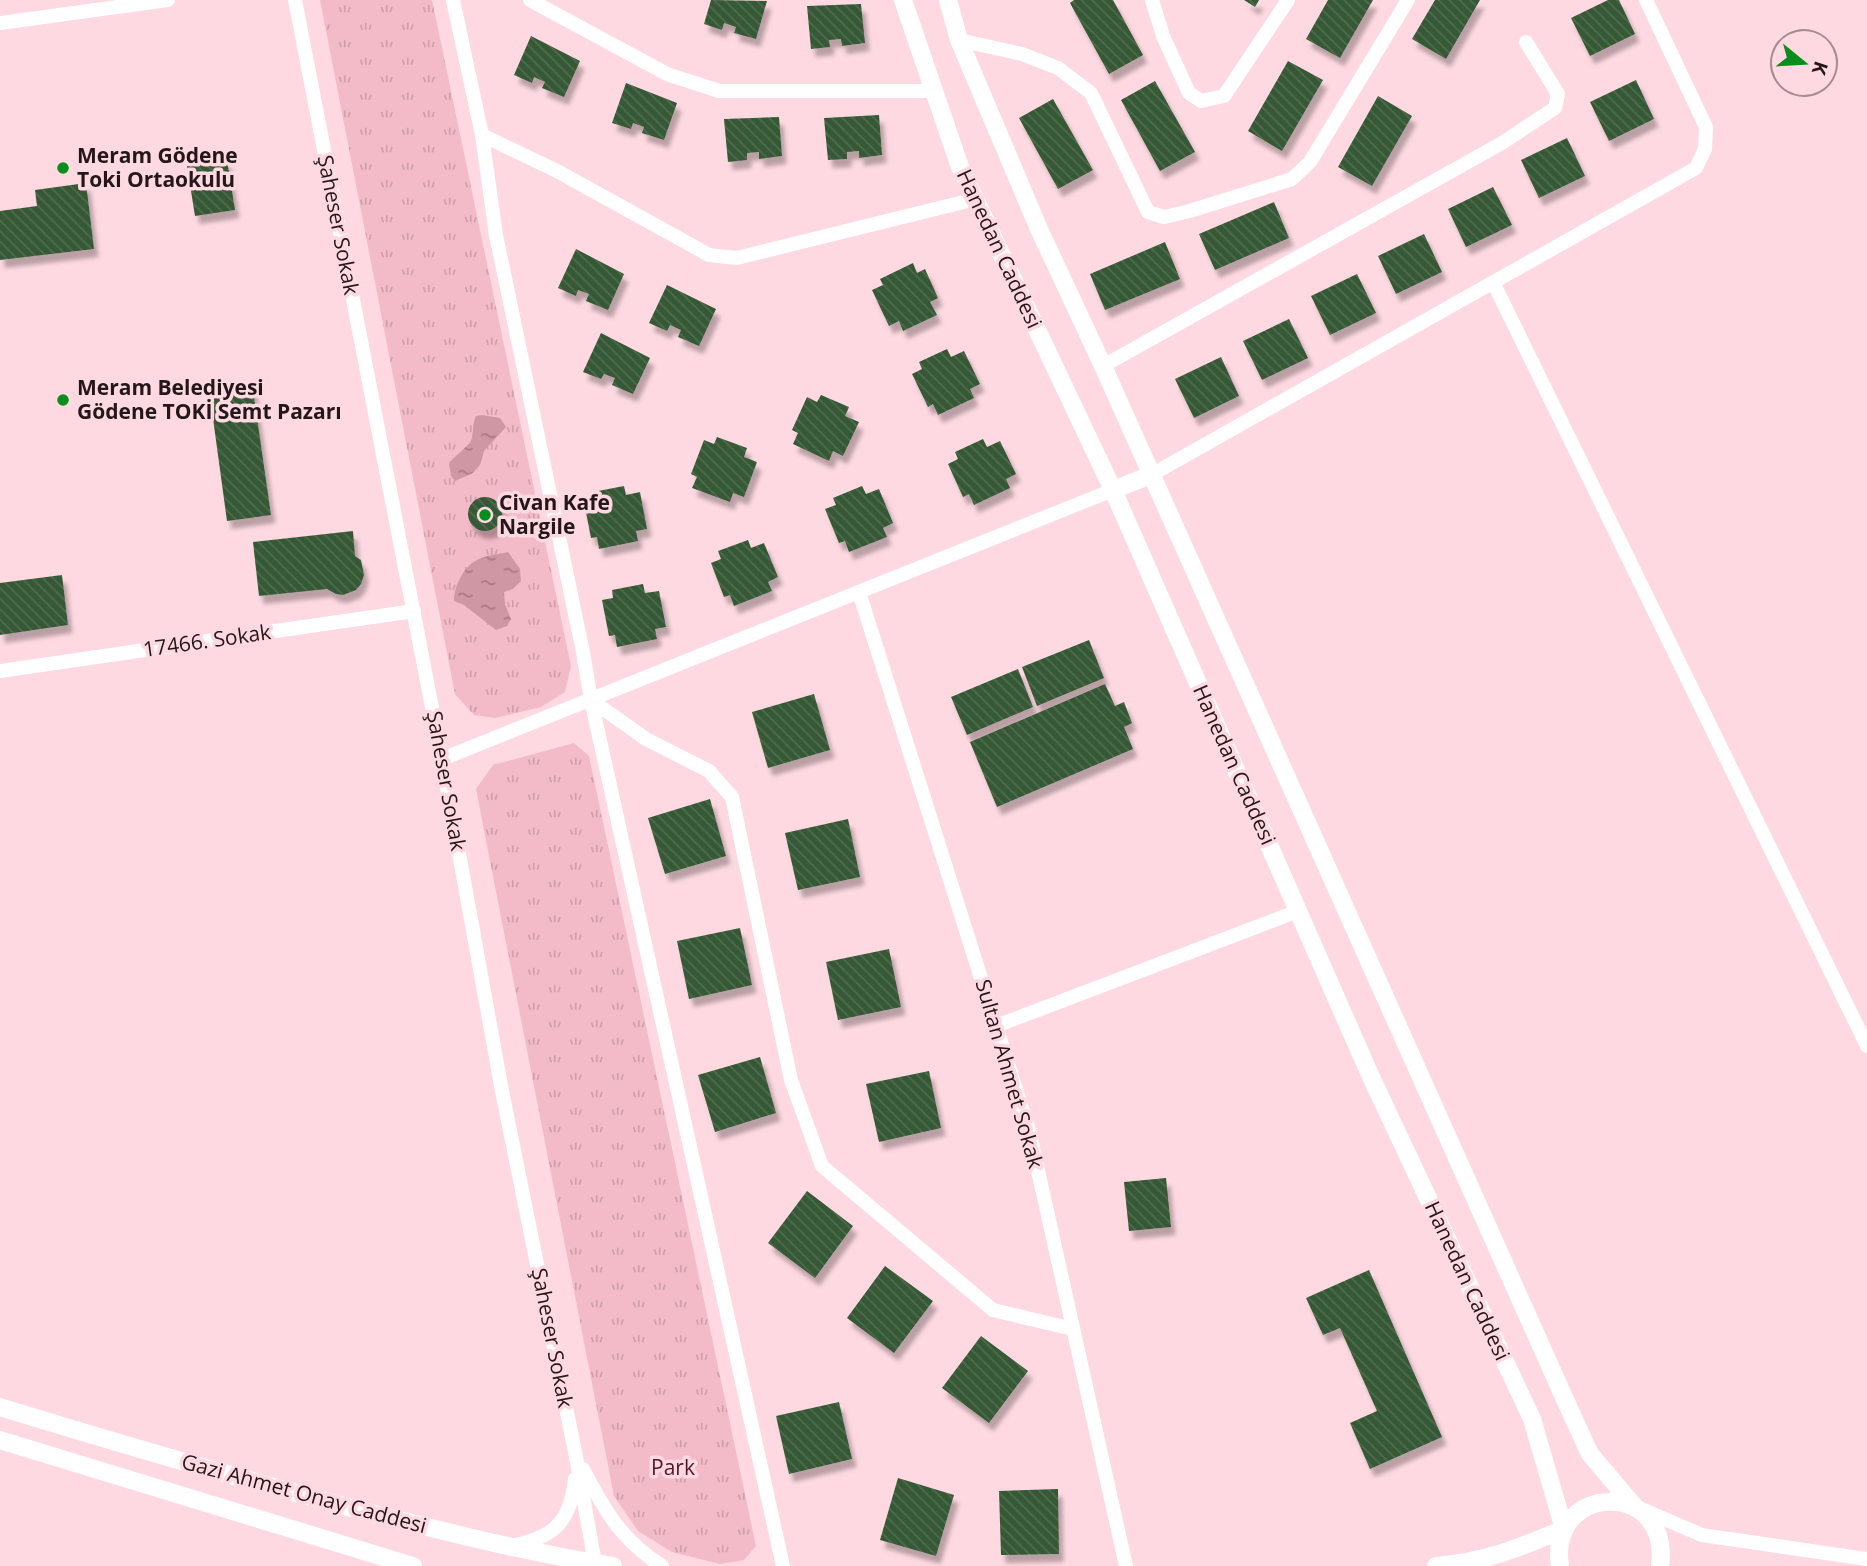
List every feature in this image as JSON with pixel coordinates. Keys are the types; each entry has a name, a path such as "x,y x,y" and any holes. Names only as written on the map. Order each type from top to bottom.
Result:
{"street":[{"path":"0,23 168,0"},
{"name":"Şaheser Sokak","path":"295,0 414,611 502,1091 576,1457 601,1565"},
{"path":"468,0 455,7 482,135 496,235 591,700 783,1566"},
{"path":"530,0 667,74 719,90 934,91"},
{"name":"Hanedan Caddesi","path":"903,0 960,167 1113,490 1371,1077 1532,1419 1563,1530"},
{"name":"Hanedan Caddesi","path":"948,0 959,40 1039,229 1103,366 1590,1454 1658,1532 1662,1548 1660,1566"},
{"path":"1168,0 1154,7 1163,36 1189,93 1201,101 1224,96 1288,0"},
{"path":"959,40 1022,54 1058,68 1091,93 1148,212 1164,217 1292,179 1310,162 1408,0"},
{"path":"442,759 1151,475 1696,168 1705,149 1706,127 1646,0"},
{"path":"1103,366 1502,143 1555,108 1558,94 1526,42"},
{"path":"482,135 709,255 737,258 976,200"},
{"path":"1493,282 1867,1046"},
{"name":"Sultan Ahmet Sokak","path":"859,592 1029,1130 1126,1566"},
{"name":"17466. Sokak","path":"0,671 414,611"},
{"path":"591,700 646,739 709,771 732,797 791,1080 822,1166 993,1310 1073,1329"},
{"path":"996,1026 1298,911"},
{"name":"Gazi Ahmet Onay Caddesi","path":"0,1407 268,1486 453,1534 601,1565"},
{"name":"Gazi Ahmet Onay Caddesi","path":"0,1440 413,1566"},
{"path":"510,1547 549,1533 565,1516 573,1496 576,1457"},
{"path":"576,1457 608,1516 625,1537 662,1566"},
{"path":"1560,1566 1559,1547 1563,1530 1573,1516 1587,1506 1603,1501 1619,1501 1702,1535 1867,1559"},
{"path":"1436,1566 1465,1564 1500,1555 1563,1530"}],"green space":[{"path":"320,0 432,0 571,666 565,692 541,707 495,718 474,715 455,694"},
{"name":"Park","path":"574,743 589,756 756,1546 744,1560 720,1564 672,1552 638,1531 614,1496 476,789 493,765"}],"water":[{"path":"476,416 500,418 506,427 484,451 480,465 473,473 455,481 451,476 449,463 471,441"},
{"path":"508,552 520,569 521,581 513,589 504,592 511,619 507,626 496,630 464,605 454,601 454,595 461,577 474,562 486,556"}],"building":[{"path":"711,0 767,1 756,39 734,33 736,27 724,23 722,30 704,24"},
{"path":"1074,0 1113,0 1143,55 1109,74 1070,3"},
{"path":"1244,0 1259,0 1255,7"},
{"path":"1328,0 1373,0 1340,58 1306,39"},
{"path":"1435,0 1480,0 1446,59 1412,39"},
{"path":"1608,0 1619,0 1635,34 1590,56 1571,18"},
{"path":"861,4 865,43 842,46 841,39 829,40 830,47 811,49 807,6"},
{"path":"531,36 580,61 564,97 542,88 545,82 534,77 532,83 514,75"},
{"path":"1288,61 1323,80 1282,151 1248,131"},
{"path":"1636,80 1654,119 1609,141 1590,102"},
{"path":"1155,81 1195,152 1160,171 1121,100"},
{"path":"626,83 677,103 664,140 642,133 644,127 633,123 631,129 612,123"},
{"path":"1378,96 1412,116 1372,186 1338,167"},
{"path":"1053,99 1093,170 1058,189 1019,118"},
{"path":"879,115 882,155 859,158 859,151 847,152 847,159 828,160 824,118"},
{"path":"779,117 782,156 759,159 759,152 747,153 747,160 728,162 724,119"},
{"path":"1567,138 1585,176 1539,198 1521,160"},
{"path":"227,160 235,210 195,216 187,166"},
{"path":"86,183 94,249 0,260 0,211 37,206 35,190"},
{"path":"1493,187 1512,225 1466,247 1448,209"},
{"path":"1274,202 1289,238 1215,270 1199,234"},
{"path":"1424,234 1442,272 1396,294 1378,256"},
{"path":"1165,242 1180,279 1105,310 1090,274"},
{"path":"576,249 624,274 608,310 586,301 589,294 578,290 576,296 558,288"},
{"path":"913,263 917,273 925,269 938,298 930,302 937,315 903,331 899,321 889,326 872,290 883,285 880,279"},
{"path":"1357,274 1376,313 1330,335 1311,296"},
{"path":"667,285 716,309 699,346 678,337 681,330 670,325 667,331 649,323"},
{"path":"1289,319 1308,358 1262,380 1243,341"},
{"path":"601,333 650,358 633,394 612,385 615,378 604,374 601,379 583,372"},
{"path":"947,349 951,357 964,351 980,384 970,389 974,398 938,415 933,404 928,407 912,374 922,369 919,362"},
{"path":"1221,357 1239,396 1194,418 1175,379"},
{"path":"252,383 271,515 227,521 209,389"},
{"path":"821,395 849,407 845,416 859,422 843,456 833,451 829,461 793,444 798,433 792,430 807,397 817,402"},
{"path":"717,437 747,448 744,457 757,462 744,497 733,493 730,502 692,488 697,477 691,474 704,440 714,444"},
{"path":"983,439 987,447 1000,441 1016,474 1006,479 1010,488 974,505 969,494 963,497 948,464 958,459 955,452"},
{"path":"624,486 626,495 640,492 647,529 636,531 638,541 599,549 597,537 591,538 584,502 595,500 593,492"},
{"path":"862,486 866,494 879,489 893,523 883,528 887,537 849,552 845,541 839,543 825,509 836,505 833,498"},
{"name":"Civan Kafe Nargile","path":"485,497 497,502 502,514 497,526 485,531 473,526 468,514 473,502"},
{"path":"353,531 355,556 361,560 364,575 356,590 343,595 327,589 259,596 253,542"},
{"path":"748,540 751,548 764,543 778,577 768,582 772,591 734,606 730,595 724,597 711,563 721,559 718,551"},
{"path":"62,575 68,625 0,635 0,583"},
{"path":"643,584 645,593 659,591 666,627 655,629 657,639 617,647 615,635 609,636 602,600 613,598 612,590"},
{"path":"1089,640 1104,678 1037,706 1022,667"},
{"path":"1018,669 1033,707 967,735 951,697"},
{"path":"1105,684 1115,706 1124,702 1132,723 1124,727 1133,749 997,807 970,742"},
{"path":"814,694 830,750 768,768 752,712"},
{"path":"710,799 726,856 665,874 648,818"},
{"path":"848,819 860,877 798,890 785,833"},
{"path":"740,928 752,985 689,999 677,941"},
{"path":"889,949 901,1007 838,1020 826,962"},
{"path":"760,1057 776,1113 715,1132 698,1075"},
{"path":"929,1071 941,1128 879,1142 866,1084"},
{"path":"1166,1178 1171,1227 1129,1231 1124,1182"},
{"path":"807,1191 853,1226 815,1278 768,1243"},
{"path":"885,1266 933,1301 894,1353 847,1318"},
{"path":"1369,1270 1442,1437 1370,1469 1350,1423 1377,1411 1340,1328 1323,1335 1306,1298"},
{"path":"981,1336 1028,1371 989,1423 942,1388"},
{"path":"839,1402 852,1459 789,1474 776,1416"},
{"path":"898,1478 954,1495 936,1556 880,1540"},
{"path":"1058,1489 1059,1554 1001,1555 999,1491"}],"place":[{"name":"Meram Gödene Toki Ortaokulu","path":"63,168"},
{"name":"Meram Belediyesi Gödene TOKİ Semt Pazarı","path":"63,400"},
{"name":"Civan Kafe Nargile","path":"485,515"}]}
